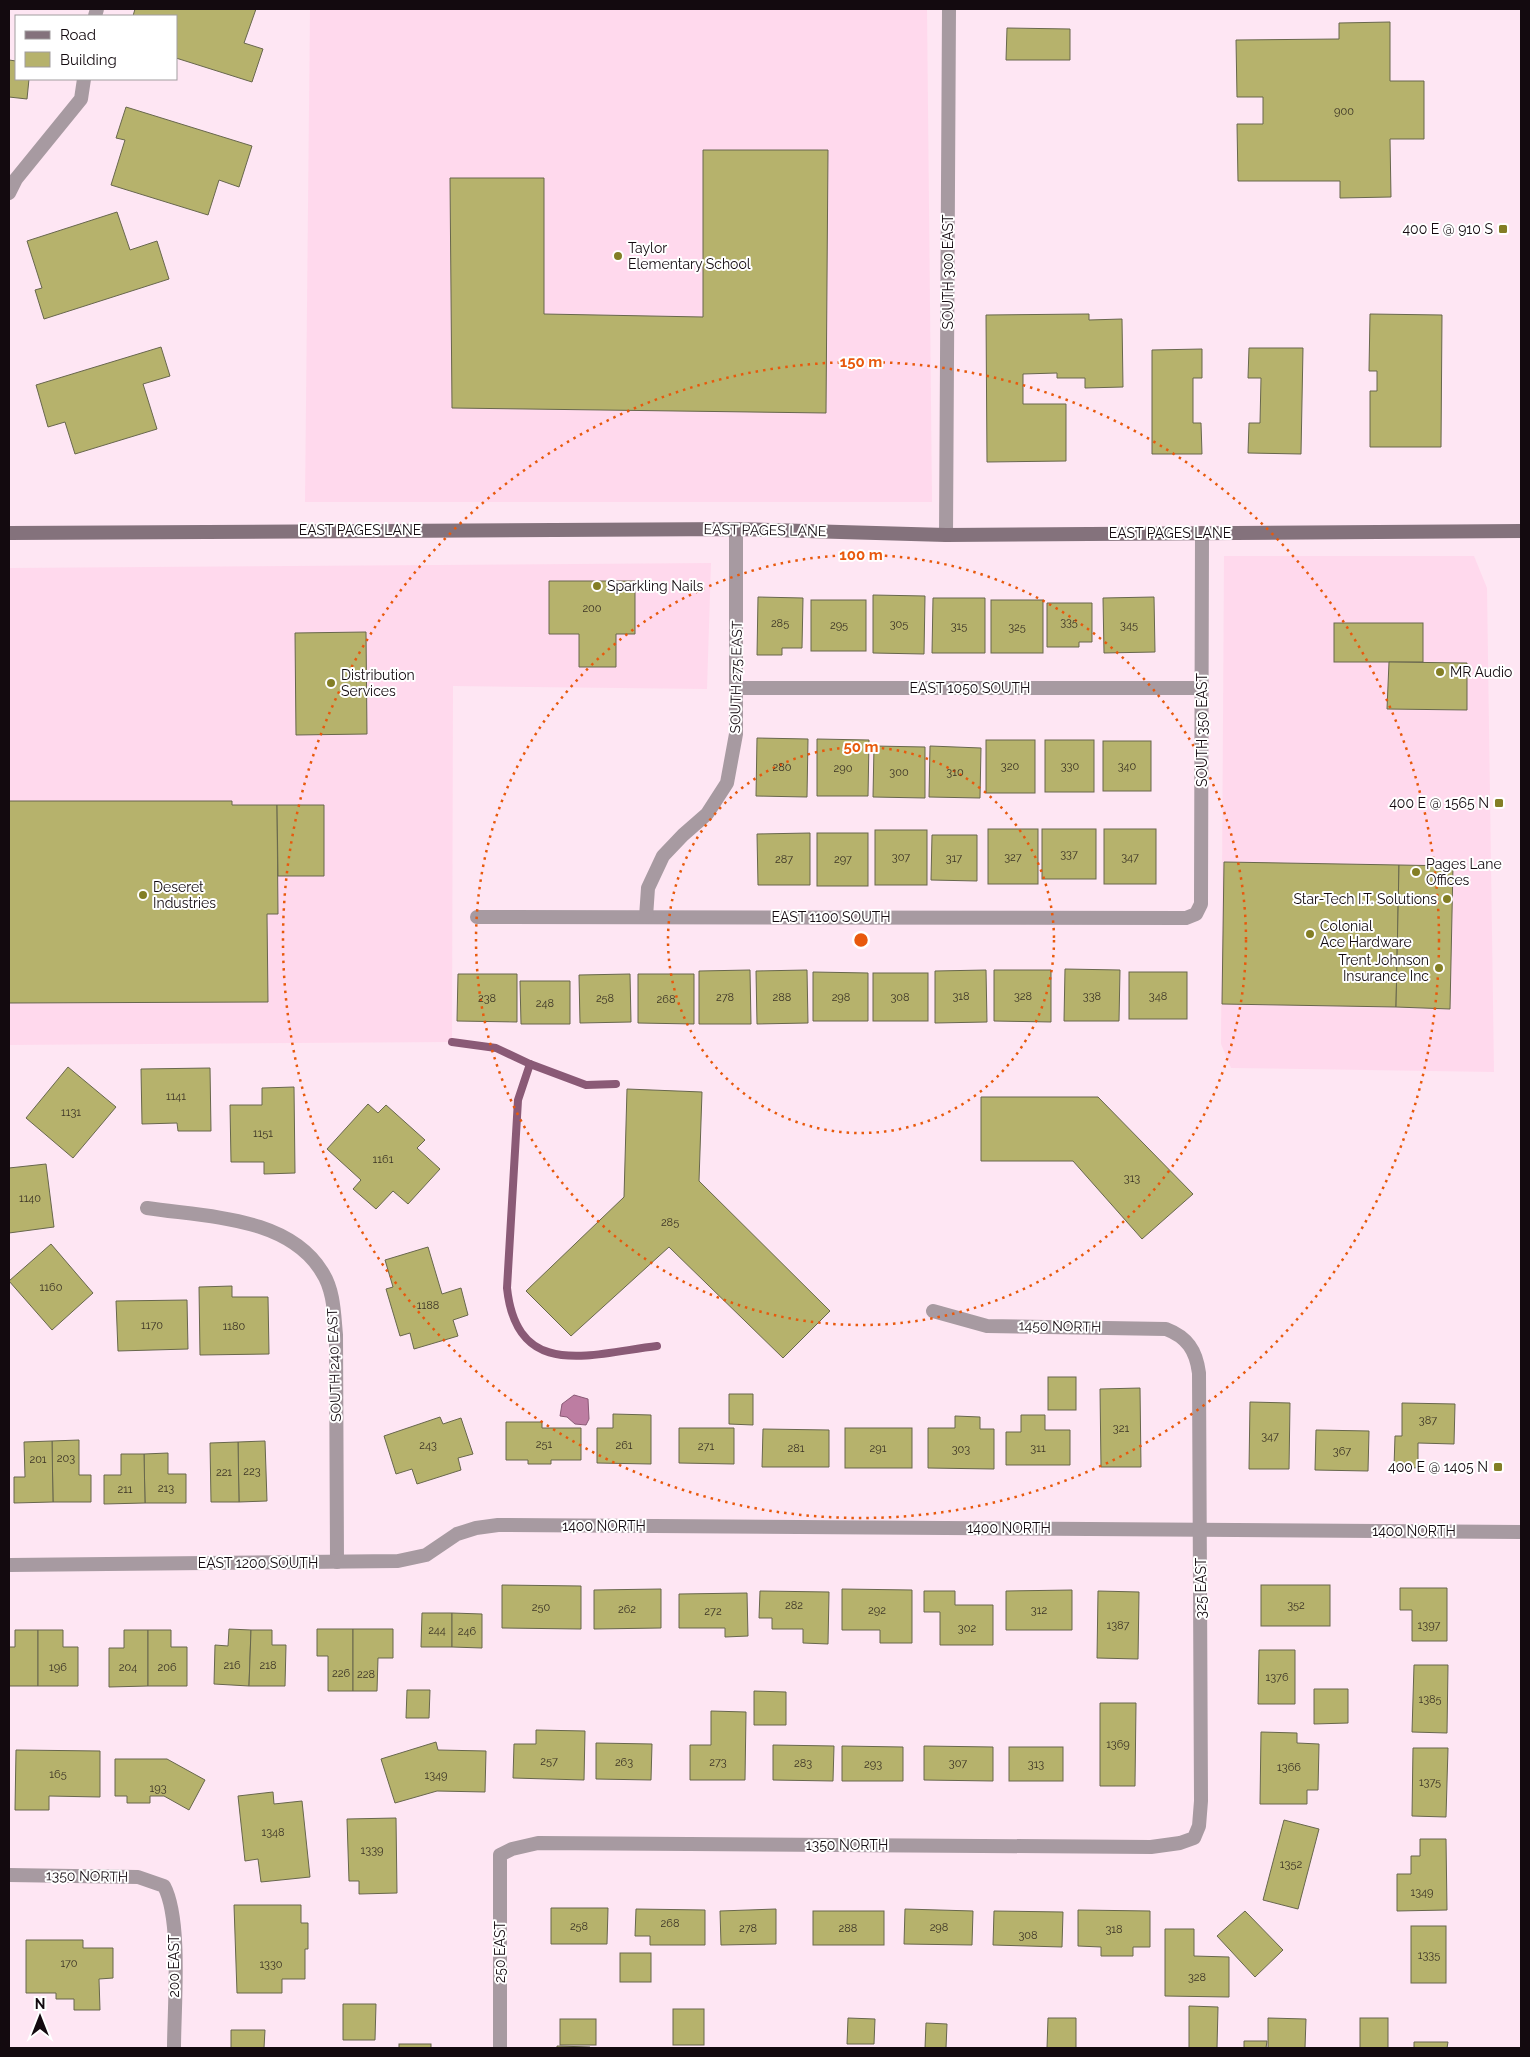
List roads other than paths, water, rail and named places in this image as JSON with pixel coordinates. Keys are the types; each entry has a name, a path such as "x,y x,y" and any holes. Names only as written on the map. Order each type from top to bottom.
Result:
{"main road":[{"name":"EAST PAGES LANE","path":"9,533 736,528 946,535 1521,531"}],"street":[{"name":"SOUTH 300 EAST","path":"946,535 949,9"},
{"path":"9,193 16,178 81,98 84,80"},
{"name":"SOUTH 275 EAST","path":"646,917 648,888 663,856 683,834 707,814 727,783 736,734 736,528"},
{"name":"SOUTH 350 EAST","path":"1186,918 1196,914 1201,904 1202,533"},
{"name":"EAST 1050 SOUTH","path":"737,688 1202,688"},
{"name":"EAST 1100 SOUTH","path":"476,917 1186,918"},
{"name":"SOUTH 240 EAST","path":"147,1208 231,1220 276,1233 294,1243 310,1256 323,1272 333,1304 336,1335 337,1562"},
{"name":"1450 NORTH","path":"933,1311 987,1326 1154,1328 1172,1331 1187,1340"},
{"name":"325 EAST","path":"1187,1340 1198,1361 1200,1373 1201,1801 1199,1826 1194,1838"},
{"name":"EAST 1200 SOUTH","path":"9,1564 337,1562 412,1559 437,1550 457,1534 476,1528 498,1525"},
{"name":"1400 NORTH","path":"498,1525 1521,1532"},
{"name":"1350 NORTH","path":"500,1855 518,1847 538,1843 1151,1847 1180,1844 1194,1838"},
{"name":"250 EAST","path":"500,1855 500,2048"},
{"name":"1350 NORTH","path":"9,1875 131,1876 152,1880 164,1886"},
{"name":"200 EAST","path":"164,1886 169,1896 174,1924 174,2048"}],"waterway":[{"path":"452,1042 496,1048 530,1064 586,1085 616,1084"},
{"path":"530,1064 518,1100 507,1288 514,1318 525,1337 541,1349 561,1355 583,1356 657,1346"}],"place":[{"name":"400 E @ 910 S","path":"1503,229"},
{"name":"Taylor Elementary School","path":"618,256"},
{"name":"Sparkling Nails","path":"597,586"},
{"name":"MR Audio","path":"1440,672"},
{"name":"Distribution Services","path":"331,683"},
{"name":"400 E @ 1565 N","path":"1499,803"},
{"name":"Pages Lane Offices","path":"1416,872"},
{"name":"Deseret Industries","path":"143,895"},
{"name":"Star-Tech I.T. Solutions","path":"1447,899"},
{"name":"Colonial Ace Hardware","path":"1310,934"},
{"name":"Trent Johnson Insurance Inc","path":"1439,968"},
{"name":"400 E @ 1405 N","path":"1498,1467"}]}
